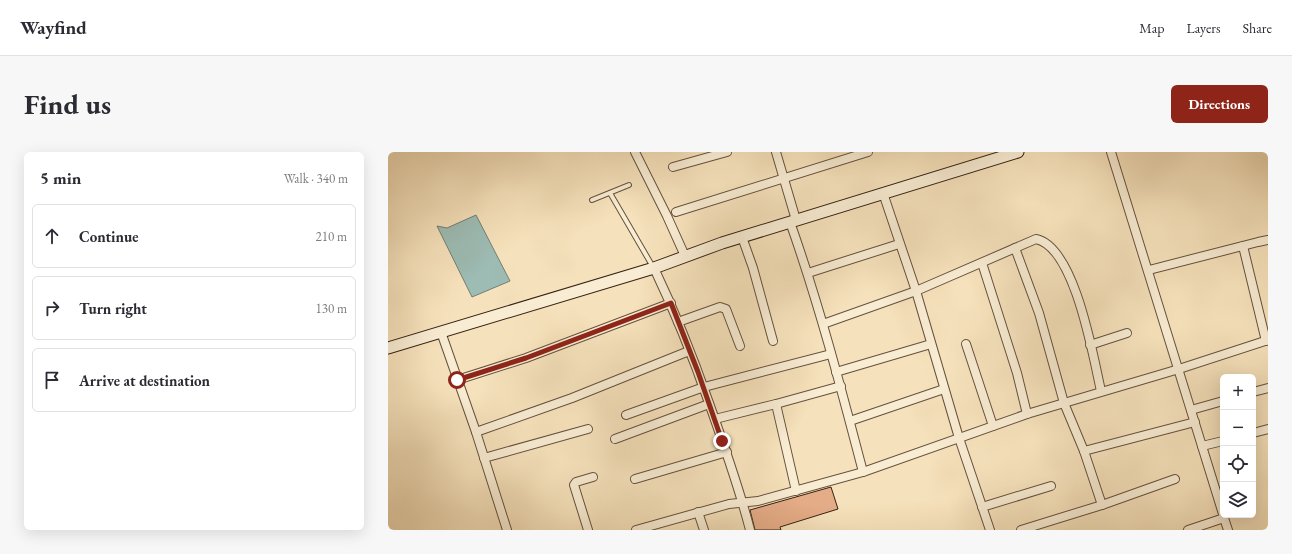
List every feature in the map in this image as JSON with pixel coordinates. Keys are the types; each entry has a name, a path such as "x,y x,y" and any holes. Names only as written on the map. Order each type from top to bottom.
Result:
{"street":[{"path":"635,152 685,256"},
{"path":"673,167 728,152"},
{"path":"776,152 784,179 793,221 823,324 830,354 841,386 863,472"},
{"path":"676,212 868,152"},
{"path":"388,348 654,268 742,237 1018,152"},
{"path":"1111,152 1149,270 1220,503"},
{"path":"883,193 916,291 959,438 990,530"},
{"path":"742,237 753,268 773,341"},
{"path":"823,324 916,291 1036,239 1043,241 1054,250 1064,264 1069,275 1080,308 1101,391"},
{"path":"1149,270 1268,240"},
{"path":"808,273 899,244"},
{"path":"636,530 729,504 758,501 863,472 1027,414 1179,369 1267,340 1243,246"},
{"path":"1015,248 1039,313 1064,403 1084,451 1102,505"},
{"path":"982,263 1017,373 1027,414"},
{"path":"654,268 671,303 704,387 727,452 743,502 750,530"},
{"path":"457,380 526,358 671,303"},
{"path":"678,322 723,307 726,309 740,346"},
{"path":"441,332 476,432 507,530"},
{"path":"1090,345 1127,333"},
{"path":"836,372 931,344"},
{"path":"966,344 993,426"},
{"path":"476,432 572,398 689,350"},
{"path":"626,415 704,387 830,354"},
{"path":"715,419 841,386"},
{"path":"1256,391 1268,388"},
{"path":"850,421 944,389"},
{"path":"1191,410 1220,401"},
{"path":"616,439 710,404"},
{"path":"776,404 796,491"},
{"path":"1084,451 1195,422"},
{"path":"484,458 588,429"},
{"path":"1256,432 1268,429"},
{"path":"1202,446 1220,442"},
{"path":"635,479 727,452"},
{"path":"588,530 574,485 576,482 594,477"},
{"path":"1021,530 1102,505 1175,479"},
{"path":"982,507 1051,486"},
{"path":"698,512 704,530"},
{"path":"1188,530 1220,518"},
{"path":"1225,518 1228,530"}],"lane":[{"path":"592,200 629,185"},
{"path":"610,193 654,268"}],"water":[{"path":"476,215 510,281 472,297 437,226 447,228"}],"building":[{"path":"831,487 838,509 780,527 781,530 755,530 750,510"}],"route":[{"path":"457,380 526,358 671,303 710,404 722,441"}]}
